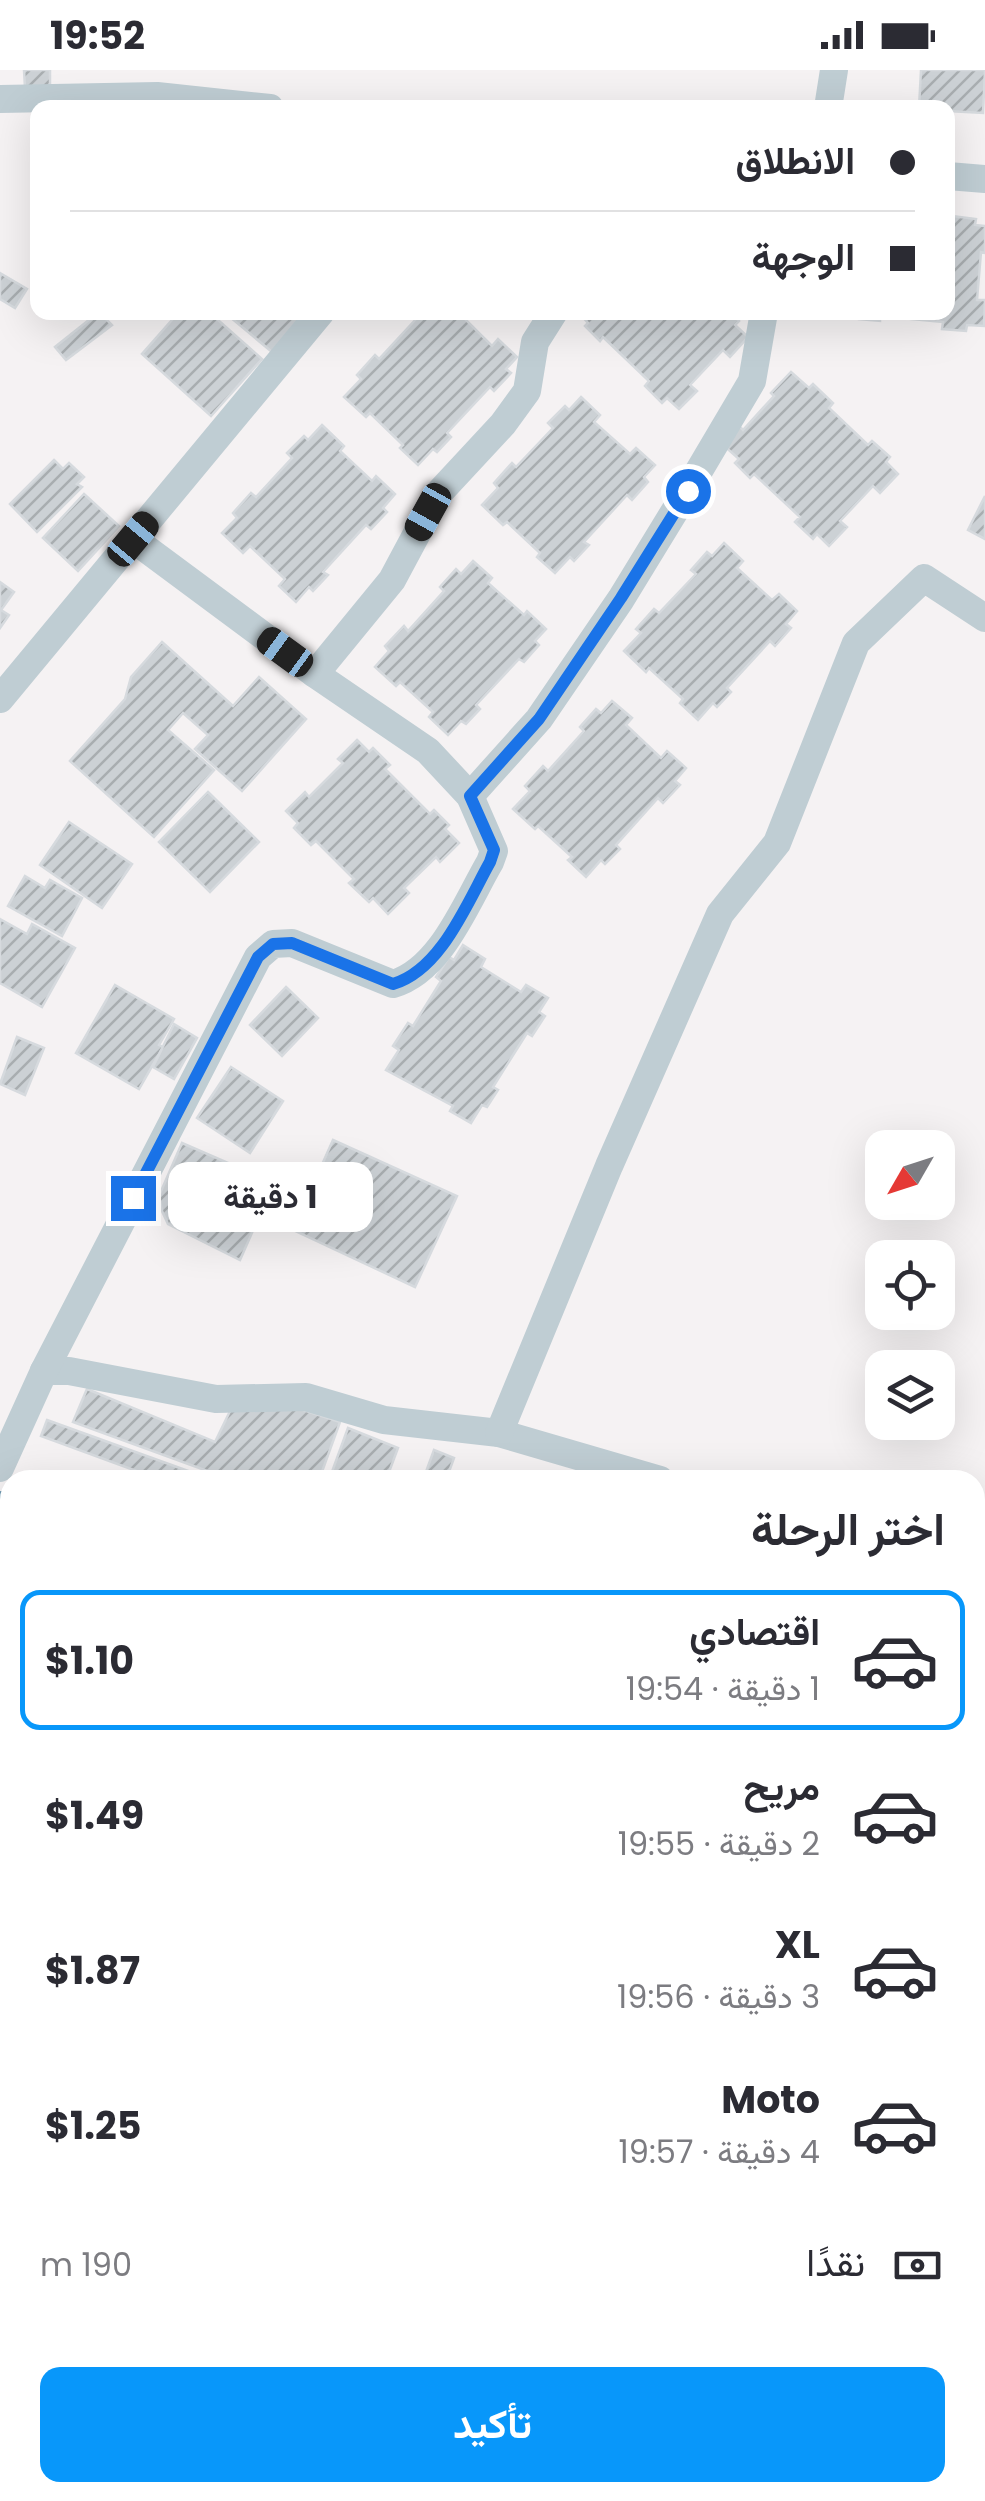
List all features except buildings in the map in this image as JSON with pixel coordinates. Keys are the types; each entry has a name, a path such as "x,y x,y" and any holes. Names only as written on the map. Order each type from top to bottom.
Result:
{"street":[{"path":"829,100 834,70"},
{"path":"0,98 157,96 195,100"},
{"path":"955,177 985,179"},
{"path":"0,699 314,320"},
{"path":"316,674 392,580 438,494 503,424 527,390 535,342 549,320"},
{"path":"470,796 539,719 688,491 752,381 763,320"},
{"path":"0,1468 44,1371 258,957 273,944 292,943 393,984 408,979 440,947 494,850 470,796 428,751 133,539"},
{"path":"499,1433 609,1166 720,914 777,842 856,643 924,578 985,618"},
{"path":"44,1371 70,1371 216,1398 306,1397 384,1420 499,1433 626,1470"}],"route":[{"path":"133,1198 258,957 273,944 292,943 393,984 408,979 440,947 494,850 470,796 539,719 688,491"}]}
